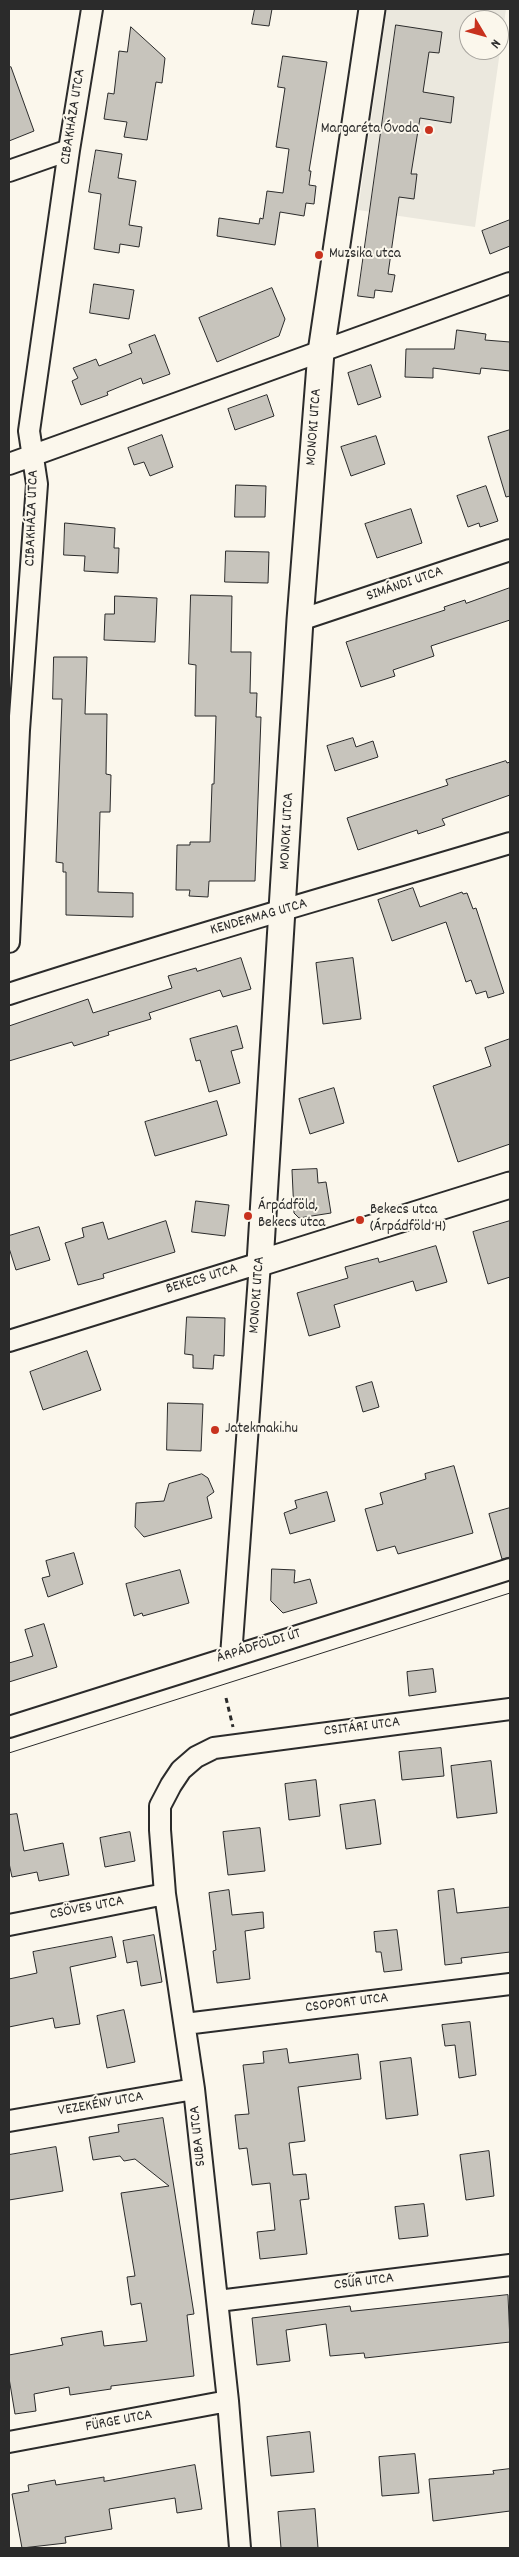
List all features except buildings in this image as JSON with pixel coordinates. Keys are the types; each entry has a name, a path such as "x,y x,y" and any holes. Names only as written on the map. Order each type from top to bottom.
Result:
{"street":[{"name":"CIBAKHÁZA UTCA","path":"9,942 14,732 37,484 29,432 69,150 92,9"},
{"name":"MONOKI UTCA","path":"231,1656 260,1263 300,620 321,352 372,9"},
{"path":"9,171 69,150"},
{"path":"9,464 510,283"},
{"name":"SIMÁNDI UTCA","path":"300,620 510,550"},
{"name":"KENDERMAG UTCA","path":"9,994 156,946 283,911 510,843"},
{"name":"BEKECS UTCA","path":"9,1341 510,1184"},
{"name":"ÁRPÁDFÖLDI ÚT","path":"9,1726 510,1569"},
{"name":"CSITÁRI UTCA","path":"214,1748 510,1709"},
{"name":"SUBA UTCA","path":"214,1748 196,1757 181,1770 160,1806 165,1894 194,2089 218,2301 240,2548"},
{"name":"CSÖVES UTCA","path":"9,1924 165,1894"},
{"name":"CSOPORT UTCA","path":"185,2024 510,1984"},
{"name":"VEZEKÉNY UTCA","path":"9,2121 194,2089"},
{"name":"CSŰR UTCA","path":"218,2301 510,2265"},
{"name":"FÜRGE UTCA","path":"9,2442 228,2401"}],"path":[{"path":"226,1698 237,1746"}],"shaded area":[{"name":"Margaréta Óvoda","path":"387,9 506,9 459,10 459,60 499,60 475,227 358,210"}],"tram line":[{"path":"9,1753 510,1593"}],"place":[{"name":"Margaréta Óvoda","path":"429,130"},
{"name":"Muzsika utca","path":"319,255"},
{"name":"Árpádföld, Bekecs utca","path":"248,1216"},
{"name":"Bekecs utca (Árpádföld H)","path":"360,1220"},
{"name":"Jatekmaki.hu","path":"215,1430"}]}
